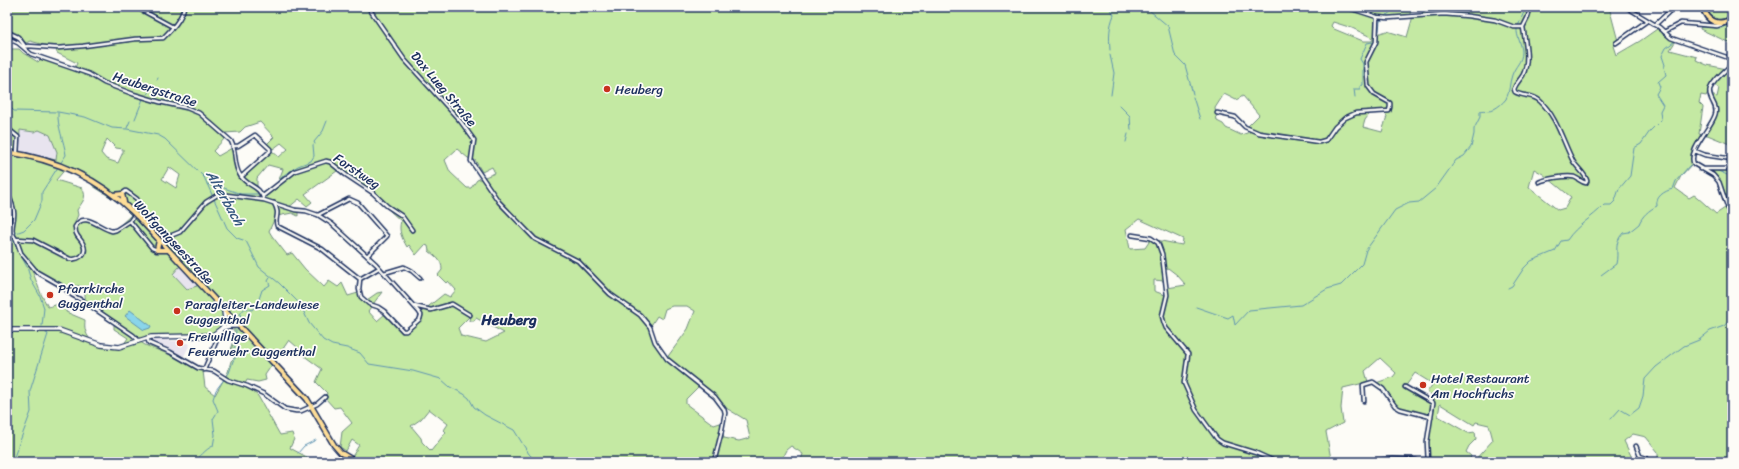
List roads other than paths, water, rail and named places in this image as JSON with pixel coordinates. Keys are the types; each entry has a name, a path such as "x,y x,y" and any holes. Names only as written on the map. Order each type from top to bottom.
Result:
{"highway":[{"path":"1704,7 1712,20 1722,22 1732,19"}],"main road":[{"name":"Wolfgangseestraße","path":"7,152 16,153 63,167 86,178 113,195 133,212 312,406 334,446 341,453 356,462"},
{"path":"113,195 122,194 125,205"},
{"path":"159,240 157,250 168,250"},
{"path":"222,328 225,321 224,310"},
{"path":"7,330 58,330 101,345 119,347 147,338 210,336 222,328 234,325 239,326"}],"street":[{"path":"136,7 173,27"},
{"name":"Heubergstraße","path":"23,47 58,48 135,39 163,38 183,14 184,7"},
{"name":"Dax Lueg Straße","path":"368,7 404,58 461,122 474,140 471,161 498,202 535,239 578,261 610,294 640,315 650,327 655,342 667,359 715,397 724,409 725,413 714,462"},
{"path":"1346,7 1377,17 1388,18 1444,14 1495,20 1520,27"},
{"path":"1520,27 1528,17 1530,7"},
{"path":"1626,7 1677,41 1732,59"},
{"path":"1655,25 1674,7"},
{"path":"1217,113 1235,116 1245,127 1259,133 1319,142 1326,140 1335,127 1345,118 1356,113 1389,111 1390,103 1374,94 1368,86 1366,62 1376,42 1377,17"},
{"path":"1663,32 1681,22 1717,26 1732,19"},
{"path":"1616,43 1647,21"},
{"path":"1520,27 1526,41 1525,66 1522,76 1514,89 1515,92 1518,94 1535,97 1544,106 1564,138 1572,160 1577,168 1587,178 1586,183 1572,177 1546,179 1539,182"},
{"path":"7,32 18,37 24,44 23,47"},
{"name":"Heubergstraße","path":"7,38 18,43 31,54 89,74 104,83 132,94 187,108 198,113 231,141 234,146"},
{"path":"1732,64 1720,76 1710,90 1710,96 1716,108 1715,115 1695,151 1693,162 1700,168 1713,175 1719,182 1732,220"},
{"path":"7,128 18,137 16,153"},
{"path":"241,177 270,151 270,149 255,135 238,146 234,146 234,159 241,177 246,182 258,188 263,198"},
{"path":"1695,151 1705,155 1732,159"},
{"name":"Forstweg","path":"263,198 295,171 326,161 330,162 373,193 386,206 402,216 412,230"},
{"path":"1700,168 1732,169"},
{"path":"16,239 33,240 70,259 81,257 84,252 84,245 76,234 75,227 80,221 87,219 112,231 130,221 139,208 139,202 135,197 126,191 122,194"},
{"path":"7,193 12,202 14,213 12,234 16,239 21,253 37,272 60,285 72,295 133,335 138,340"},
{"path":"139,208 157,230 165,236 170,236 180,232 210,199 220,194 263,198 295,210 306,211 332,224 367,256 414,306 421,315 420,319 404,331 384,311 369,304 361,297 359,291 360,279"},
{"path":"318,216 349,199 358,203 387,236 367,256"},
{"path":"274,203 278,212 276,223 279,228 319,247 360,279"},
{"path":"130,221 152,248 157,250"},
{"path":"1132,235 1156,240 1160,247 1166,295 1162,316 1166,328 1187,352 1188,357 1184,383 1196,410 1217,439 1223,443 1256,453 1276,462"},
{"path":"384,273 404,267 412,271 420,278"},
{"path":"360,279 379,268"},
{"path":"414,306 431,310 452,304 470,315"},
{"path":"204,370 222,328"},
{"path":"147,338 149,343 170,352 194,367 214,371 225,378 247,386 264,394 285,409 296,411 312,406 325,397"},
{"path":"1364,401 1362,385 1373,382 1383,389 1395,406 1400,409 1430,417"},
{"path":"1404,386 1433,403 1427,442 1428,462"},
{"path":"1636,446 1640,456 1646,458 1647,462"},
{"path":"1344,462 1402,459 1422,462"}],"water":[{"path":"130,310 151,326 150,328 144,330 125,316"}],"waterway":[{"path":"1110,7 1114,15 1110,32 1110,50"},
{"path":"1151,7 1149,10 1168,26 1175,55 1185,65 1193,94"},
{"path":"1386,16 1395,8 1402,7"},
{"path":"1518,26 1524,12 1524,7"},
{"path":"1379,31 1380,21 1384,19"},
{"path":"1701,27 1721,28 1728,25"},
{"path":"1196,307 1228,318 1233,315 1235,325 1249,310 1301,305 1327,289 1341,285 1362,264 1366,250 1395,210 1409,203 1419,202 1436,188 1456,160 1464,156 1471,147 1474,129 1480,117 1480,111 1492,110 1506,99 1512,75 1522,55 1517,29"},
{"path":"1508,288 1512,286 1524,268 1531,261 1555,251 1561,241 1567,240 1575,230 1604,205 1611,205 1615,201 1619,189 1630,176 1634,148 1641,144 1650,131 1661,120 1660,111 1663,105 1656,94 1660,87 1658,82 1666,75 1662,56 1666,48 1675,41"},
{"path":"1355,97 1354,89 1360,89 1360,86 1363,85 1363,64 1360,59 1367,43 1373,42"},
{"path":"1110,55 1114,73 1111,95"},
{"path":"1193,97 1200,119"},
{"path":"135,119 143,99"},
{"name":"Alterbach","path":"7,104 14,111 58,112 85,117 112,128 127,129 158,135 165,139 204,177 227,228 237,238 246,241 259,267 279,283 297,301 309,323 323,340 332,345 347,348 360,353 369,364 413,371 441,379 450,387 469,398 474,407 485,415 514,430 529,454 533,458 542,462"},
{"path":"1119,105 1130,116 1131,130"},
{"path":"58,113 66,155 60,164"},
{"path":"127,128 130,121"},
{"path":"315,144 314,142 323,131 327,121"},
{"path":"1126,142 1128,134"},
{"path":"274,186 284,175 298,166 311,161 314,156 313,145"},
{"path":"1601,275 1616,264 1617,244 1623,233 1629,232 1639,224 1642,218 1651,209 1657,206 1657,200 1659,197 1666,191 1673,189 1676,181 1690,165"},
{"path":"16,233 24,230 34,220 42,201 42,192 58,167"},
{"path":"1709,170 1718,171 1732,177"},
{"path":"207,184 241,194 260,194"},
{"path":"12,238 40,296 44,308 42,326"},
{"path":"243,323 240,314 245,308 252,310 258,302 262,290 270,285 268,281 271,276"},
{"path":"1611,419 1620,409 1630,415 1639,408 1643,396 1645,379 1656,367 1684,346 1699,340 1710,331 1724,326 1732,317"},
{"path":"193,462 207,449 213,446 215,435 213,419 218,411 213,399 216,390 229,373 236,357 232,352 235,346 236,330"},
{"path":"12,462 31,412 30,391 48,334 44,332"},
{"path":"298,453 304,446 316,440"},
{"path":"1728,462 1732,459"},
{"path":"178,462 186,462"}],"place":[{"name":"Heuberg","path":"607,89"},
{"name":"Pfarrkirche Guggenthal","path":"50,295"},
{"name":"Paragleiter-Landewiese Guggenthal","path":"177,311"},
{"name":"Freiwillige Feuerwehr Guggenthal","path":"180,343"},
{"name":"Hotel Restaurant Am Hochfuchs","path":"1423,385"}],"district":[{"name":"Heuberg","path":"509,320"}]}
